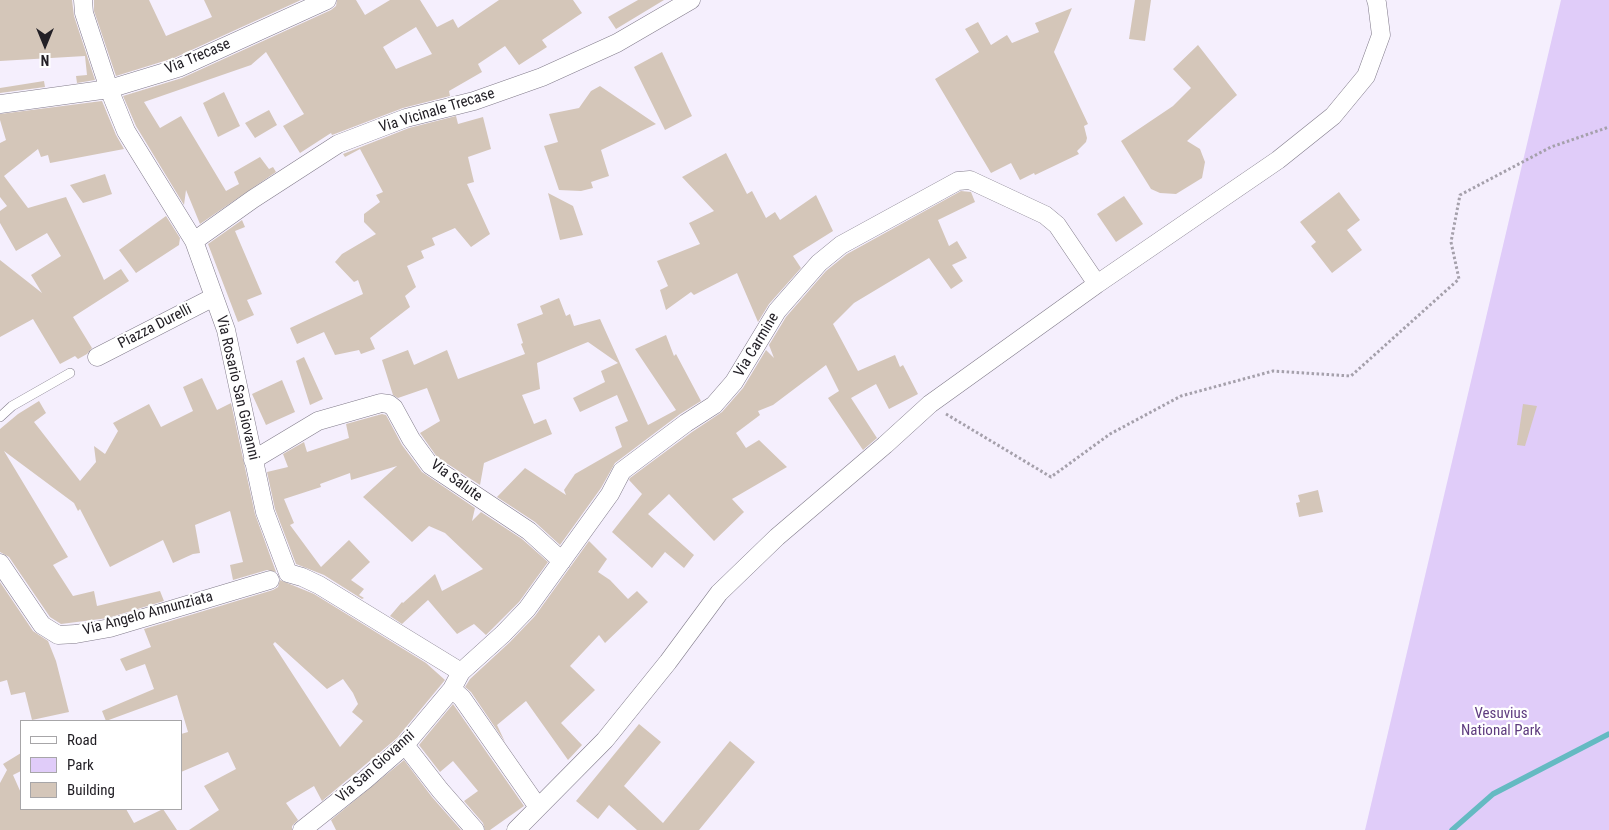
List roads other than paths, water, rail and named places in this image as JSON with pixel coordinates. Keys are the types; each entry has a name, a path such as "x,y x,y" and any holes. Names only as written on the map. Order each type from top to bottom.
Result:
{"street":[{"name":"Via Rosario San Giovanni","path":"83,0 84,13 109,89 126,131 194,241 226,330 265,512 288,573 319,585 460,672"},
{"name":"Via Trecase","path":"0,104 109,89 178,68 326,0"},
{"name":"Via Vicinale Trecase","path":"194,241 253,199 338,144 406,118 474,101 542,77 617,43 691,0"},
{"path":"516,830 605,740 668,662 719,593 777,537 930,404 1097,284 1278,160 1333,116 1366,76 1382,35 1376,0"},
{"name":"Via Carmine","path":"460,672 504,634 527,609 610,494 622,471 714,405 734,382 777,311 819,263 841,244 958,181 970,180 1045,215 1057,225 1097,284"},
{"name":"Piazza Durelli","path":"97,357 214,297"},
{"name":"Via Salute","path":"253,460 318,421 381,403 389,404 394,408 411,439 430,465 529,531 562,561"},
{"name":"Via Angelo Annunziata","path":"0,563 42,625 58,634 76,634 110,628 270,580"},
{"name":"Via San Giovanni","path":"302,830 365,780 405,745 452,689 460,672"},
{"path":"452,689 462,698 538,807"},
{"path":"405,745 440,790 475,830"}],"lane":[{"path":"0,417 12,406 70,373"}],"waterway":[{"path":"1452,830 1493,794 1609,734"}],"park label":[{"name":"Vesuvius National Park","path":"1501,722"}]}
